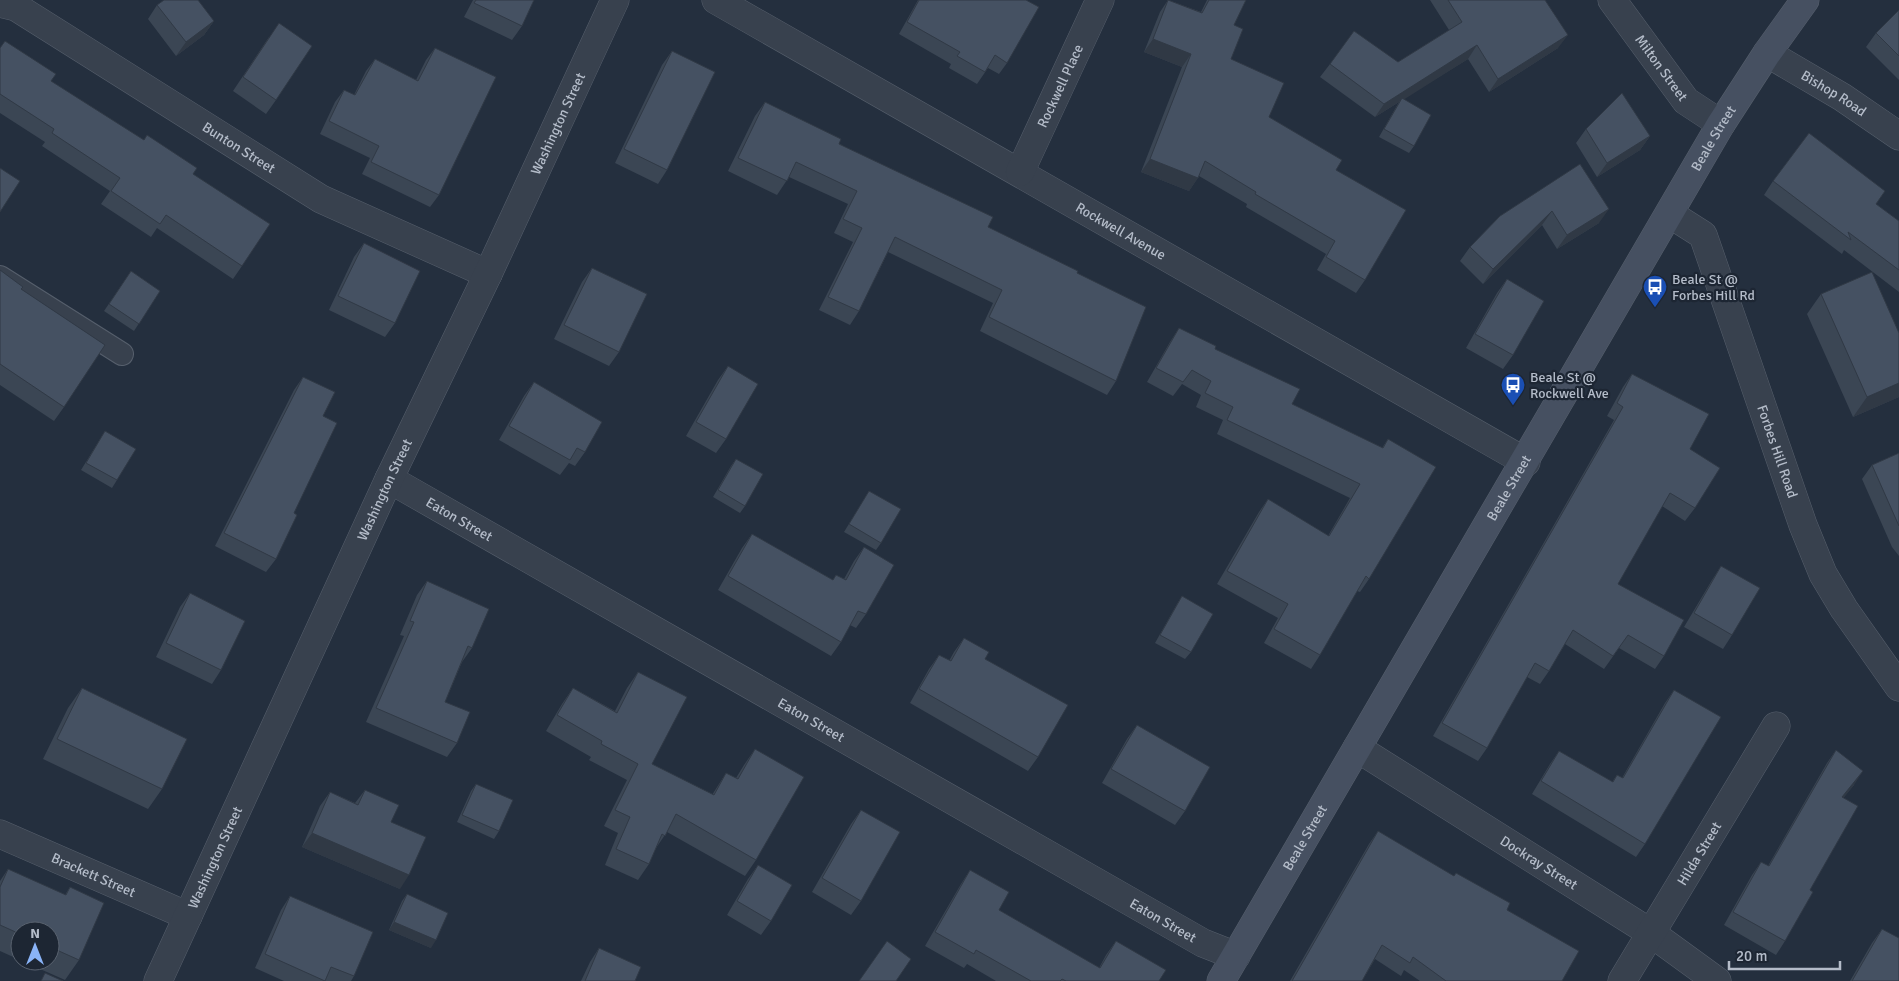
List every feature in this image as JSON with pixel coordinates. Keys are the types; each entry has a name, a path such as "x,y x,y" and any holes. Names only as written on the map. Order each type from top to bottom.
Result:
{"main road":[{"name":"Beale Street","path":"1221,981 1526,462 1721,124 1767,53 1805,0"}],"street":[{"name":"Washington Street","path":"158,981 389,479 488,274 614,0"},
{"name":"Rockwell Avenue","path":"716,0 1526,462"},
{"name":"Rockwell Place","path":"1020,172 1100,0"},
{"name":"Milton Street","path":"1612,0 1686,101 1721,124"},
{"name":"Bunton Street","path":"0,2 16,7 118,69 279,174 321,199 488,274"},
{"name":"Bishop Road","path":"1767,53 1842,98 1899,136"},
{"name":"Forbes Hill Road","path":"1670,214 1703,234 1803,525 1823,574 1844,609 1899,687"},
{"name":"Eaton Street","path":"389,479 1202,943 1236,956"},
{"name":"Hilda Street","path":"1622,981 1776,726"},
{"name":"Dockray Street","path":"1357,748 1651,934 1717,981"},
{"name":"Brackett Street","path":"0,834 188,916"}],"lane":[{"path":"0,277 122,354"}],"building":[{"path":"164,0 198,0 214,21 186,42 157,5"},
{"path":"476,0 534,0 522,26 474,3"},
{"path":"919,0 1026,0 1039,7 1007,63 995,55 985,72 957,56 960,52 907,22"},
{"path":"1168,0 1202,13 1209,0 1246,0 1234,25 1243,29 1231,59 1284,83 1269,117 1342,160 1336,170 1406,210 1365,280 1326,257 1335,241 1255,194 1256,192 1205,161 1198,178 1150,159 1191,54 1153,39"},
{"path":"1448,0 1545,0 1568,35 1498,79 1477,45 1384,104 1330,64 1354,31 1398,62 1462,22"},
{"path":"1899,10 1899,56 1876,33"},
{"path":"279,23 312,46 276,100 243,77"},
{"path":"5,41 56,74 51,81 144,140 147,135 197,168 193,174 270,224 242,266 166,215 160,224 111,191 120,178 52,133 54,129 0,94 0,48"},
{"path":"435,48 496,77 439,195 371,162 379,146 329,121 344,90 355,95 375,59 418,81"},
{"path":"672,51 715,72 667,170 624,149"},
{"path":"1622,93 1650,136 1607,163 1586,129"},
{"path":"1402,98 1431,115 1414,146 1384,129"},
{"path":"765,102 841,139 839,144 993,217 988,227 1146,307 1116,381 989,317 1002,290 895,237 859,311 828,297 862,228 843,219 857,191 796,162 787,181 738,158"},
{"path":"1809,133 1885,191 1876,204 1899,221 1899,270 1848,232 1851,240 1773,181"},
{"path":"1580,164 1609,209 1567,235 1552,211 1493,269 1470,247 1500,216"},
{"path":"0,168 20,181 0,212"},
{"path":"364,243 420,271 395,323 338,296"},
{"path":"592,268 647,294 619,352 564,325"},
{"path":"0,270 23,287 21,289 105,345 64,407 0,364"},
{"path":"131,271 160,291 139,324 109,304"},
{"path":"1872,272 1899,333 1899,383 1867,397 1821,294"},
{"path":"1507,279 1544,301 1513,355 1475,334"},
{"path":"1179,328 1216,346 1215,349 1300,389 1292,404 1383,448 1388,439 1436,467 1369,579 1366,576 1320,655 1274,629 1288,604 1227,571 1268,499 1329,536 1360,484 1227,420 1233,407 1205,393 1211,381 1192,370 1183,382 1156,368"},
{"path":"728,366 758,384 726,439 696,422"},
{"path":"1632,374 1709,414 1690,449 1720,468 1695,508 1670,493 1618,584 1684,620 1664,656 1628,635 1613,656 1573,630 1549,671 1535,663 1487,748 1442,723 1623,407 1617,403"},
{"path":"303,377 335,392 323,416 337,423 294,513 297,515 276,559 224,533"},
{"path":"534,382 602,422 585,452 577,448 570,460 509,426"},
{"path":"105,431 136,449 117,480 86,463"},
{"path":"1899,453 1899,526 1872,465"},
{"path":"736,459 763,474 745,506 718,490"},
{"path":"869,491 901,509 881,543 849,524"},
{"path":"752,534 833,580 836,575 846,580 864,547 894,565 866,614 858,611 841,642 728,576"},
{"path":"1721,566 1760,588 1732,635 1694,613"},
{"path":"427,581 489,609 472,648 468,646 445,702 470,712 457,743 376,708 414,622 410,621"},
{"path":"190,593 245,621 221,670 166,643"},
{"path":"1182,596 1213,614 1191,652 1160,635"},
{"path":"964,638 989,652 985,659 1068,705 1038,757 919,689 939,655 951,661"},
{"path":"638,672 687,697 652,764 714,795 726,773 738,779 755,749 804,777 756,860 676,814 665,836 662,834 649,864 616,849 630,817 615,810 638,764 601,744 602,741 557,715 573,688 617,713"},
{"path":"82,688 187,739 162,789 57,739"},
{"path":"1674,690 1721,717 1645,844 1541,781 1559,751 1613,782 1617,775 1623,778"},
{"path":"1137,725 1210,767 1185,811 1111,769"},
{"path":"1836,750 1863,771 1842,797 1858,806 1810,890 1813,892 1785,941 1733,912 1761,862 1769,866"},
{"path":"476,784 513,800 499,831 462,815"},
{"path":"365,790 399,805 391,822 426,837 409,875 312,833 330,792 358,805"},
{"path":"861,810 900,832 861,901 822,878"},
{"path":"1378,831 1454,876 1456,873 1510,903 1507,910 1579,951 1562,981 1446,981 1413,957 1410,963 1382,945 1362,981 1292,981"},
{"path":"758,865 792,885 771,921 737,901"},
{"path":"8,869 66,895 70,887 104,903 79,960 60,951 60,921 10,921 10,930 0,925 0,887"},
{"path":"970,870 1009,892 999,910 1100,968 1116,941 1166,970 1159,981 1066,981 1062,979 1060,981 1031,981 976,950 974,954 935,932"},
{"path":"407,894 448,913 436,940 394,922"},
{"path":"290,896 373,932 354,976 331,967 325,981 265,954"},
{"path":"1882,929 1899,938 1899,981 1852,981"},
{"path":"887,941 911,959 896,981 859,981"},
{"path":"599,948 641,967 635,981 585,981"},
{"path":"45,973 63,981 41,981"}],"place":[{"name":"Beale St @ Forbes Hill Rd","path":"1655,308"},
{"name":"Beale St @ Rockwell Ave","path":"1513,406"}]}
